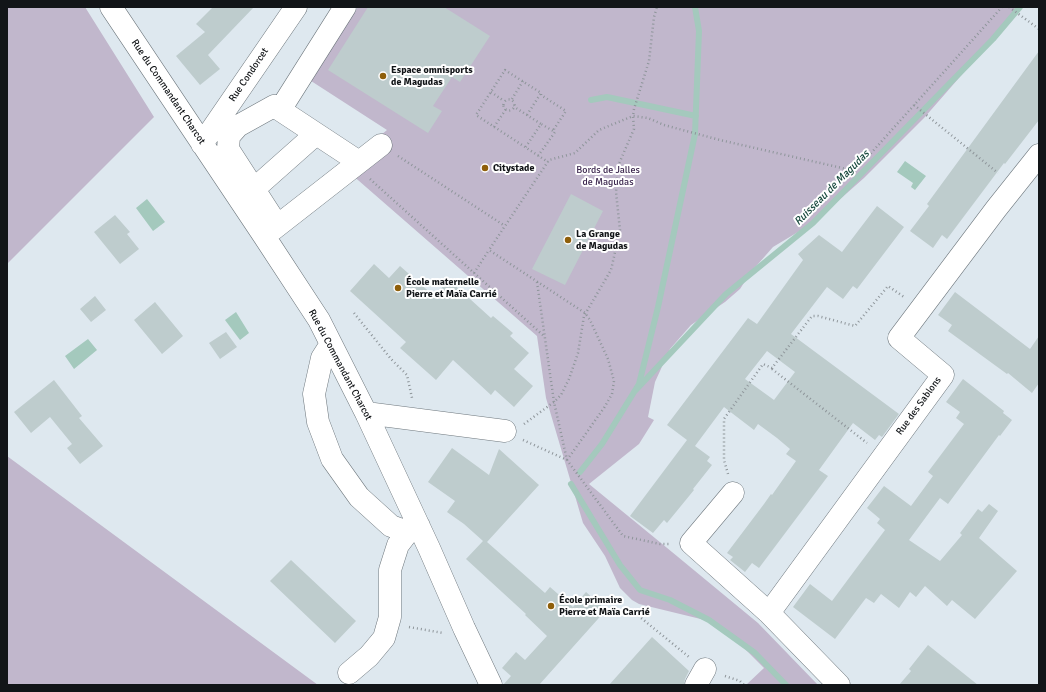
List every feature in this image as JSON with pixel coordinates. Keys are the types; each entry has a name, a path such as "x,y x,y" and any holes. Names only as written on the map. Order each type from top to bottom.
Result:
{"street":[{"name":"Rue du Commandant Charcot","path":"111,7 202,144 271,231 366,413 414,529 491,685"},
{"name":"Rue Condorcet","path":"202,144 224,128 296,7"},
{"path":"280,110 345,7"},
{"path":"357,164 274,106 238,126 224,128 228,149 254,189 271,231 357,164 381,145"},
{"path":"254,189 316,134"},
{"name":"Rue des Sablons","path":"769,613 943,374 899,338 996,209 1039,155"},
{"path":"331,344 322,358 314,394 318,422 332,459 359,497 391,526 414,529"},
{"path":"366,413 505,431"},
{"path":"732,493 691,543 769,613 839,685"},
{"path":"349,674 369,656 384,638 390,617 390,570 398,545 414,529"}],"path":[{"path":"505,431 525,424 561,395 569,379 578,353 585,313 611,270 620,230 616,192 618,166 634,130 634,109 649,61 656,7"},
{"path":"474,273 549,160 575,153 599,130 633,116 648,118 664,125 720,140 856,171 1002,7"},
{"path":"1009,7 1039,29"},
{"path":"538,156 555,132 554,129 566,111 541,95 542,93 505,70 476,115 525,148 538,156 548,162"},
{"path":"504,101 512,99 523,81"},
{"path":"491,92 504,101"},
{"path":"527,115 542,93"},
{"path":"512,99 516,108 555,132"},
{"path":"504,101 503,104 506,109"},
{"path":"506,109 511,110 514,105"},
{"path":"915,106 1014,186"},
{"path":"494,127 506,109"},
{"path":"525,148 541,124"},
{"path":"381,145 505,226"},
{"path":"357,164 474,273 545,336"},
{"path":"489,250 585,313 590,320 608,359 614,382 612,394 604,408 567,460"},
{"path":"537,282 554,402 567,460 623,536 660,544 691,543"},
{"path":"772,368 812,316 818,316 855,326 888,286 921,309"},
{"path":"354,313 391,359 407,375 416,420"},
{"path":"732,493 724,460 724,419 763,364 772,368 883,456"},
{"path":"505,431 567,460"},
{"path":"635,613 668,640 700,677 740,681 744,685"},
{"path":"389,623 450,635 464,628"}],"green space":[{"path":"7,7 85,7 154,117 7,264"},
{"name":"Bords de Jalles de Magudas","path":"358,7 1021,7 924,118 864,178 813,223 773,247 751,272 740,289 725,302 691,325 670,349 655,382 648,417 654,420 639,444 589,484 758,623 818,685 746,685 764,668 737,641 713,622 639,604 632,600 620,588 605,556 583,523 546,398 537,336 343,167 387,130 308,79"},
{"path":"7,456 318,685 7,685"}],"shaded area":[{"path":"905,161 926,176 915,190 911,187 913,183 897,172"},
{"path":"147,199 165,222 153,231 136,208"},
{"path":"236,312 249,333 240,340 225,320"},
{"path":"88,339 97,350 74,369 65,356"}],"building":[{"path":"213,7 254,7 208,55 220,69 200,85 176,56 205,32 196,24"},
{"name":"Espace omnisports de Magudas","path":"368,7 444,7 490,36 460,82 452,77 433,106 442,111 428,133 328,70"},
{"path":"1039,51 1039,120 1005,164 1004,163 947,239 942,235 933,248 910,231 929,206 927,204"},
{"name":"La Grange de Magudas","path":"571,194 603,211 565,285 532,269"},
{"path":"877,206 904,227 857,289 853,286 843,299 827,287 791,334 899,414 882,437 879,435 875,440 853,423 819,470 828,476 759,568 752,563 745,572 730,560 733,557 727,553 771,494 772,495 796,461 786,454 790,449 777,438 758,424 754,430 724,407 695,446 710,457 707,461 712,465 667,523 664,520 653,533 630,516 687,440 667,425 748,318 757,324 803,260 798,254 819,235 842,252","holes":["767,351 795,372 774,400 745,379"]},
{"path":"115,215 130,232 127,234 139,249 120,264 94,232"},
{"path":"374,264 389,278 400,266 434,296 449,280 491,318 493,316 513,333 510,336 529,353 514,369 533,386 514,407 495,390 491,395 453,360 436,380 400,348 406,342 350,291"},
{"path":"955,292 1030,349 1039,336 1039,383 1032,393 1008,373 1007,374 948,331 952,325 938,315"},
{"path":"95,296 106,310 91,322 80,309"},
{"path":"155,302 183,336 162,354 134,320"},
{"path":"226,332 237,347 220,359 209,343"},
{"path":"963,379 1004,411 1003,413 1012,420 1000,436 999,435 948,504 940,498 909,540 940,561 962,535 960,533 978,509 982,512 989,504 998,511 979,538 1017,571 975,619 952,600 947,606 925,586 916,597 910,592 899,608 881,594 874,603 866,598 835,639 793,607 810,584 832,601 885,530 877,523 880,519 867,508 884,486 911,506 933,476 928,472 964,424 956,418 960,412 946,402"},
{"path":"54,380 82,416 79,418 103,446 80,464 67,448 72,444 50,417 31,433 14,412"},
{"path":"452,448 489,475 499,449 539,485 487,542 545,593 550,587 573,607 586,592 606,610 539,685 503,685 511,676 502,668 516,652 525,660 547,636 525,615 526,614 466,559 483,541 464,524 447,512 455,501 428,482"},
{"path":"291,560 356,621 335,643 270,581"},
{"path":"652,637 689,671 684,685 609,685"},
{"path":"928,645 978,685 899,685 911,671 909,669"}],"waterway":[{"name":"Ruisseau de Magudas","path":"580,472 602,444 639,384 658,307 695,134 699,31 695,7"},
{"name":"Ruisseau de Magudas","path":"634,392 726,294 813,223 993,39 1020,7"},
{"path":"591,100 607,97 696,116"},
{"name":"Ruisseau de Magudas","path":"571,484 620,565 640,590 670,600 709,620 755,653 786,685"}],"place":[{"name":"Espace omnisports de Magudas","path":"383,76"},
{"name":"Citystade","path":"485,168"},
{"name":"La Grange de Magudas","path":"568,240"},
{"name":"École maternelle Pierre et Maïa Carrié","path":"398,288"},
{"name":"École primaire Pierre et Maïa Carrié","path":"551,606"}]}
